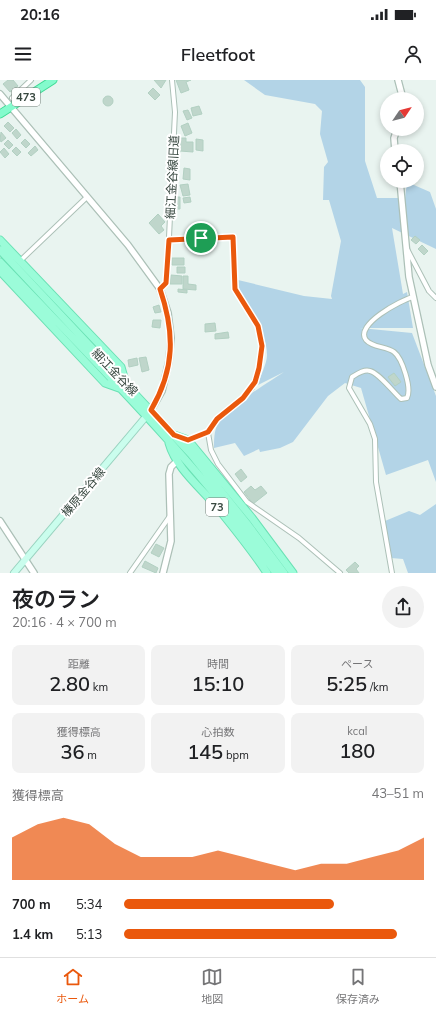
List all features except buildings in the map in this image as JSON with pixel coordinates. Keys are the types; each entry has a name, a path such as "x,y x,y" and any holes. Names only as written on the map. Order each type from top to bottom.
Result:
{"highway":[{"name":"473","path":"0,114 53,80"}],"main road":[{"path":"0,240 121,367 125,382"},
{"name":"細江金谷線","path":"0,250 174,435 231,503 284,573"},
{"name":"細江金谷線","path":"0,262 147,417 222,502 276,573"},
{"path":"2,275 105,383 119,388"},
{"name":"榛原金谷線","path":"14,573 147,417 151,410"},
{"path":"174,435 188,440 252,518 293,573"},
{"name":"73","path":"169,442 173,456 216,506 267,573"}],"street":[{"path":"12,98 31,80"},
{"name":"細江金谷線旧道","path":"160,289 166,283 169,240 175,112 172,80"},
{"path":"398,80 401,92"},
{"path":"0,94 144,264 160,289 168,313 171,338 169,361 162,391 151,410"},
{"path":"401,188 407,265 428,365 436,387"},
{"path":"20,261 87,197"},
{"path":"169,240 233,237 235,289 258,326 262,346 259,368 255,382 243,398 217,419 208,432 188,440"},
{"path":"406,247 429,291 436,298"},
{"path":"392,573 376,482 375,439 373,430 349,388 352,377 363,371 369,370 400,399 407,398 409,389 398,358 394,352 367,341 363,335 364,330 370,323 394,306 413,297"},
{"path":"208,432 211,450 218,464 248,502 299,538 340,573"},
{"path":"163,573 171,541 169,474 171,467 177,461"},
{"path":"130,573 170,516"},
{"path":"0,522 34,573"}],"shaded area":[{"path":"244,80 360,80 365,87 365,161 377,198 405,198 406,188 421,188 430,192 436,209 436,249 392,228 403,294 407,292 413,328 360,328 412,333 436,396 436,482 428,460 386,475 361,388 345,383 328,396 293,442 280,448 260,452 259,449 244,456 235,443 214,448 216,429 218,423 223,417 248,396 284,372 258,385 267,359 266,345 263,335 243,299 238,280 304,296 332,299 331,296 341,241 329,200 323,200 324,167 328,162 320,134 322,111 315,104 265,95"},
{"path":"436,504 436,573 408,573 403,559 391,558 385,521 409,511 420,515"}],"route":[{"path":"233,237 235,289 258,326 262,346 259,368 252,388 243,398 217,419 208,432 188,440 174,435 151,410 162,391 169,361 171,338 168,313 160,289 165,285 167,279 169,240 201,238 233,237"}]}
